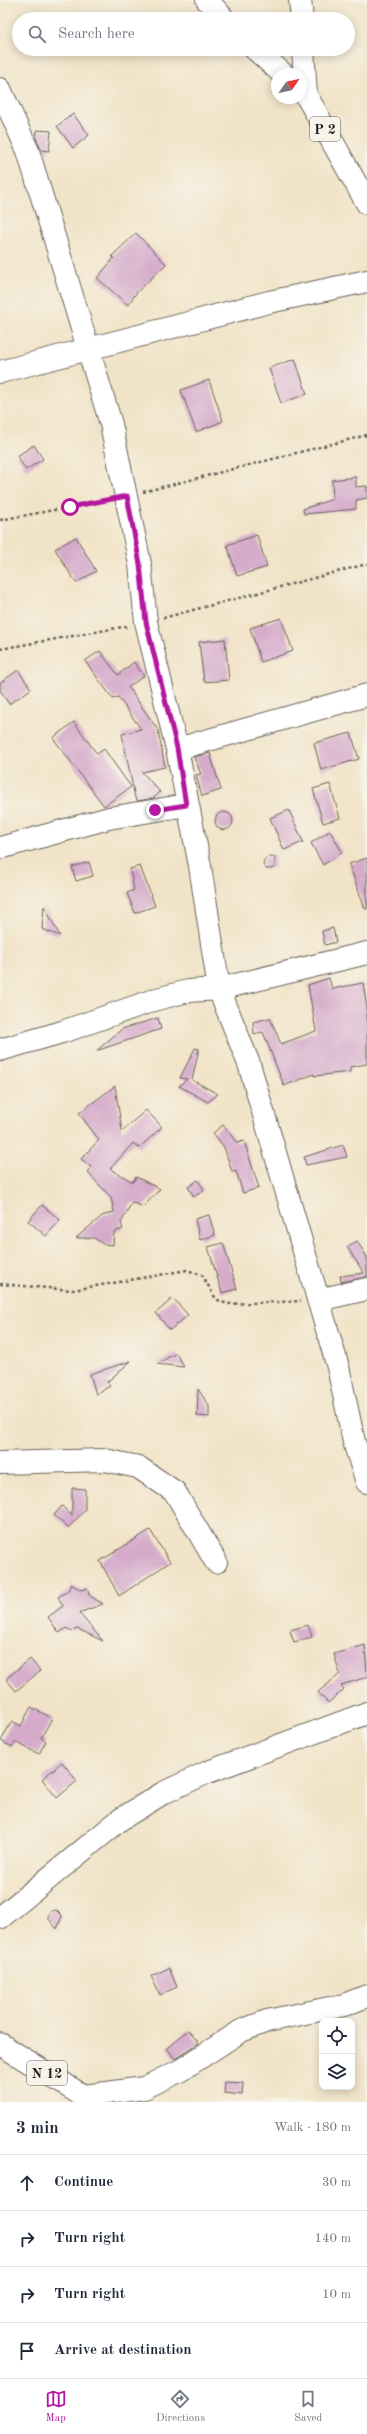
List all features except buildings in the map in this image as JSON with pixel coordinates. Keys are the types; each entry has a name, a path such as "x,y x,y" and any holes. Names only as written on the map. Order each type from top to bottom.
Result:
{"main road":[{"path":"207,0 218,12"},
{"path":"300,0 301,12"},
{"path":"264,56 277,68"},
{"name":"P 2","path":"303,56 303,68"},
{"path":"0,89 28,150 111,424 140,564 146,622 177,748 186,805 200,866 219,989 249,1064 338,1367 361,1436 367,1482"},
{"name":"P 2","path":"307,98 367,203"},
{"path":"0,372 88,351 269,302 367,281"},
{"path":"177,748 367,695"},
{"path":"0,848 108,818 186,805"},
{"path":"0,1050 62,1032 157,999 188,991 219,989 367,953"},
{"path":"318,1300 367,1289"},
{"path":"0,1462 105,1460 138,1467 175,1492 216,1562"},
{"path":"0,1918 121,1819 163,1793 208,1772 367,1713"},
{"path":"88,2099 144,2088 181,2070 241,2032 268,2021 344,2005 367,1996"},
{"name":"N 12","path":"0,2044 88,2099"}],"path":[{"path":"0,520 127,496 367,435"},
{"path":"0,649 146,622 367,564"},
{"path":"0,1284 73,1290 187,1270 202,1275 216,1299 227,1304 318,1300"}],"route":[{"path":"70,507 127,496 140,564 146,622 177,748 186,805 155,810"}]}
